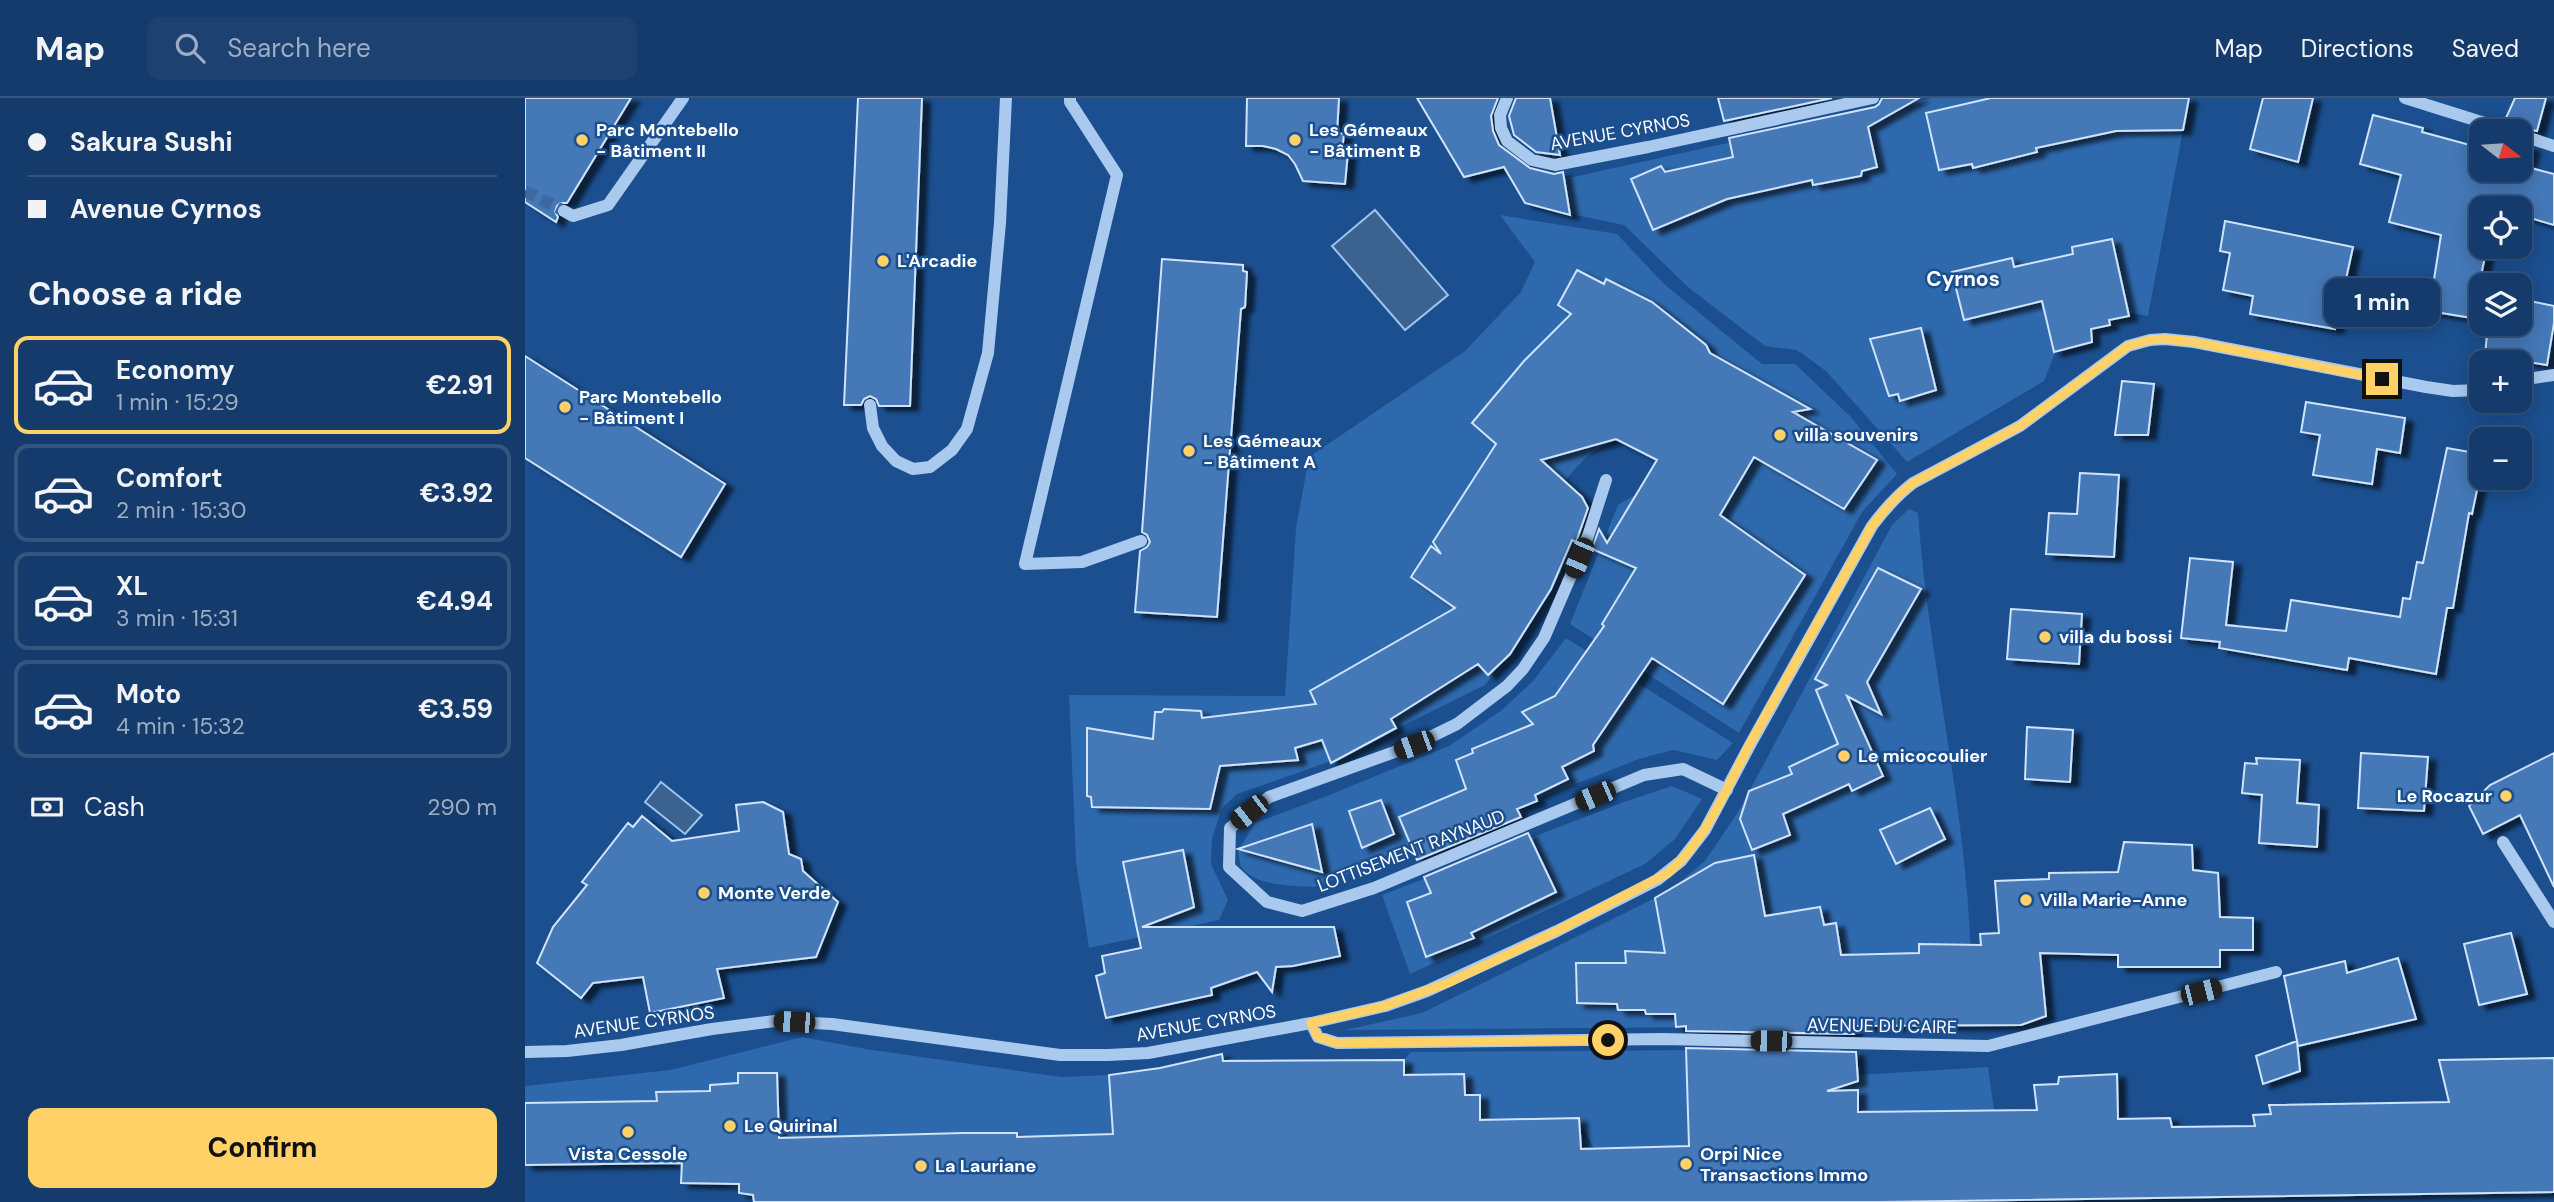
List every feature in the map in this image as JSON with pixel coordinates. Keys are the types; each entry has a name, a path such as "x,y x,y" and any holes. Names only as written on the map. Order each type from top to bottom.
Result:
{"street":[{"path":"563,211 573,216 608,205 683,98"},
{"path":"870,405 873,428 882,446 896,461 913,469 930,467 952,450 967,429 988,353 1000,223 1006,98"},
{"path":"1070,98 1069,102 1117,175 1025,564 1082,562 1141,541"},
{"name":"AVENUE CYRNOS","path":"1507,98 1500,115 1501,128 1507,141 1532,160 1555,165 1873,98"},
{"path":"2405,98 2472,119"},
{"path":"2532,139 2554,146"},
{"name":"AVENUE CYRNOS","path":"525,1052 621,1045 775,1021 832,1024 1060,1055 1108,1055 1148,1052 1311,1023 1385,1006 1450,982 1557,931 1668,873 1693,848 1872,526 1899,494 1913,483 2020,426 2128,346 2165,339 2194,342 2426,387 2469,390"},
{"path":"2532,378 2554,375"},
{"name":"LOTTISEMENT RAYNAUD","path":"1606,480 1588,536 1544,638 1523,669 1507,686 1457,724 1414,745 1269,797 1230,828 1229,867 1267,901 1302,911 1374,888 1644,775 1683,769 1727,790"},
{"path":"2503,842 2554,922"},
{"name":"AVENUE DU CAIRE","path":"1311,1023 1318,1037 1337,1043 1663,1039 1975,1046 1999,1044 2276,972"}],"shaded area":[{"path":"1932,98 2067,98 2083,115 2183,130 2148,316 2119,311 2058,345 2044,381 1907,462 1826,371 1797,350 1765,346 1689,288 1624,225 1561,212 1564,179"},
{"path":"1375,210 1448,295 1405,330 1332,246"},
{"path":"1500,215 1617,234 1664,284 1762,364 1795,364 1850,416 1897,474 1862,512 1739,733 1570,624 1618,505 1637,494 1656,459 1631,436 1598,448 1575,469 1560,488 1587,506 1565,566 1516,645 1485,685 1331,761 1237,794 1222,808 1212,839 1211,864 1228,900 1219,920 1089,948 1076,862 1069,695 1285,696 1296,528 1309,457 1465,351 1521,292 1535,262"},
{"path":"1909,509 1918,513 1932,641 1961,832 1971,960 1970,1025 1345,1030 1422,1013 1655,898 1675,886 1705,861 1738,812 1892,525"},
{"path":"1566,638 1733,743 1717,760 1673,750 1639,759 1314,887 1266,882 1256,879 1242,868 1238,851 1255,823 1449,746 1502,710 1533,681"},
{"path":"661,782 702,815 685,834 645,802"},
{"path":"1672,786 1702,799 1675,839 1645,864 1410,974 1382,895"},
{"path":"802,1037 1061,1077 1109,1075 1199,1059 1404,1060 1411,1052 1840,1049 1841,1076 1988,1067 1994,1110 1861,1151 1655,1147 1594,1149 1579,1119 753,1195 525,1109 525,1086 670,1070"}],"building":[{"path":"525,98 631,98 567,203 557,206 556,222 525,202"},
{"name":"L'Arcadie","path":"858,98 922,98 910,406 879,406 876,399 870,396 864,399 861,405 844,405"},
{"name":"Les Gémeaux - Bâtiment B","path":"1247,98 1339,98 1337,133 1344,134 1342,151 1348,152 1345,184 1303,181 1288,155 1263,146 1246,146"},
{"path":"1417,98 1498,98 1491,116 1499,145 1530,168 1554,174 1563,172 1570,215 1525,203 1504,167 1464,177"},
{"path":"1516,98 1550,98 1560,155 1536,152 1514,135 1509,116"},
{"path":"1718,98 1832,98 1724,121"},
{"path":"1882,98 1919,98 1868,127 1877,167 1862,171 1861,176 1813,185 1812,180 1727,199 1653,230 1631,179 1661,166 1665,172 1733,157 1729,138 1875,107"},
{"path":"1991,98 2189,98 2183,130 2116,131 2036,148 2037,152 1973,168 1972,164 1939,170 1926,113"},
{"path":"2263,98 2313,98 2298,162 2250,149"},
{"path":"2515,98 2546,98 2537,131 2532,130 2532,119 2505,119"},
{"path":"2373,115 2423,128 2422,132 2469,145 2469,182 2532,182 2532,168 2554,174 2554,225 2532,219 2532,196 2469,196 2469,259 2484,259 2482,273 2469,273 2469,318 2429,311 2441,235 2389,222 2401,175 2360,164"},
{"path":"2225,221 2353,247 2335,329 2250,314 2253,296 2223,290 2230,253 2220,251"},
{"path":"2112,239 2129,316 2109,320 2110,325 2091,329 2092,342 2054,352 2042,301 1964,320 1952,272 2012,258 2014,267 2073,254 2072,247"},
{"name":"Les Gémeaux - Bâtiment A","path":"1162,259 1243,265 1243,271 1247,272 1245,307 1241,309 1217,617 1135,612 1140,551 1150,542 1142,532"},
{"path":"1577,270 1604,284 1606,279 1652,302 1706,345 1710,353 1810,409 1793,412 1877,460 1844,509 1754,457 1720,515 1805,575 1723,704 1652,658 1593,745 1594,751 1562,767 1568,779 1535,795 1537,801 1517,809 1521,817 1417,860 1399,817 1466,789 1456,760 1473,753 1472,749 1533,724 1522,712 1555,696 1604,626 1602,624 1636,568 1592,549 1599,529 1607,543 1657,460 1616,439 1541,460 1582,497 1588,508 1576,542 1572,540 1551,589 1510,654 1488,675 1478,664 1391,719 1396,728 1331,763 1322,740 1295,748 1298,760 1220,766 1210,809 1092,807 1091,797 1087,796 1087,728 1153,739 1155,712 1162,712 1164,709 1201,711 1202,718 1316,704 1310,691 1455,608 1411,577 1431,546 1441,554 1433,542 1496,444 1472,423 1524,361 1571,314 1558,305"},
{"path":"2532,301 2554,306 2547,365 2532,363 2532,350 2485,350 2487,336 2532,336"},
{"path":"1921,328 1936,390 1900,401 1898,394 1889,396 1870,339"},
{"name":"Parc Montebello - Bâtiment I","path":"525,356 725,484 681,557 525,458"},
{"path":"2122,381 2154,384 2148,435 2115,435"},
{"path":"2306,402 2405,418 2400,453 2377,449 2372,484 2313,475 2320,435 2301,432"},
{"path":"2447,448 2469,452 2469,490 2477,490 2472,514 2469,513 2453,608 2447,608 2436,674 2349,658 2347,670 2219,648 2220,642 2181,638 2190,558 2233,562 2226,625 2286,631 2291,600 2400,617 2403,598 2410,599 2417,562 2423,563"},
{"path":"2080,473 2119,475 2114,557 2046,554 2049,513 2077,514"},
{"path":"1878,568 1921,589 1867,682 1881,714 1847,696 1883,776 1852,791 1849,784 1783,814 1790,835 1752,850 1740,819 1749,791 1792,774 1789,767 1838,744 1816,690 1827,685 1815,679"},
{"name":"villa du bossi","path":"2011,609 2082,614 2079,664 2007,659"},
{"path":"2027,727 2073,730 2070,782 2025,779"},
{"path":"2361,753 2428,757 2424,811 2358,808"},
{"path":"2554,753 2554,887 2520,815 2483,834 2469,806 2490,785"},
{"path":"2256,758 2300,760 2297,803 2319,805 2317,847 2259,843 2262,795 2242,793 2245,763 2257,764"},
{"path":"1381,800 1394,834 1362,848 1349,811"},
{"name":"Monte Verde","path":"763,802 783,812 789,854 801,859 803,871 838,902 816,957 717,969 724,998 650,1013 643,977 593,983 581,998 537,963 553,927 587,885 582,882 628,823 633,827 642,816 672,841 739,831 736,805"},
{"path":"1930,808 1945,839 1896,864 1880,830"},
{"path":"1312,824 1322,872 1238,849"},
{"path":"1528,833 1556,892 1471,933 1474,938 1426,957 1407,902 1431,893 1424,877"},
{"path":"2124,842 2192,845 2193,870 2218,873 2220,917 2253,918 2253,950 2220,950 2220,967 2118,967 2118,955 2040,953 2046,1016 2021,1025 1853,1026 1854,1034 1686,1031 1686,1026 1676,1027 1675,1014 1618,1010 1617,1004 1577,1003 1576,963 1626,963 1625,951 1665,953 1655,898 1715,863 1754,855 1765,916 1820,907 1824,925 1836,923 1841,955 1919,953 1919,944 1981,945 1980,934 1999,933 1995,881 2049,879 2049,873 2118,872"},
{"path":"1183,850 1194,907 1142,927 1334,927 1340,956 1276,967 1272,992 1257,972 1211,988 1212,995 1106,1018 1096,976 1105,973 1102,956 1141,948 1123,862"},
{"path":"2511,933 2527,994 2479,1005 2464,944"},
{"path":"2398,958 2416,1019 2298,1046 2284,976 2345,961 2347,973"},
{"path":"2297,1041 2300,1071 2263,1084 2256,1056"},
{"path":"1686,1048 1856,1052 1858,1081 1827,1091 1858,1090 1858,1112 2037,1110 2034,1085 2058,1084 2059,1077 2117,1074 2118,1119 2170,1118 2172,1127 2255,1126 2253,1115 2271,1114 2269,1105 2449,1102 2439,1060 2554,1058 2554,1192 1882,1202 754,1202 753,1195 739,1193 739,1184 681,1183 682,1163 525,1165 525,1103 657,1101 656,1092 710,1091 710,1085 738,1083 738,1073 777,1073 779,1138 963,1133 1017,1133 1017,1137 1113,1134 1109,1075 1160,1068 1222,1054 1223,1061 1404,1060 1404,1075 1464,1074 1465,1095 1480,1095 1480,1120 1579,1118 1581,1149 1689,1146"}],"tunnel":[{"path":"525,191 564,211"}],"place":[{"name":"Parc Montebello - Bâtiment II","path":"582,140"},
{"name":"Les Gémeaux - Bâtiment B","path":"1295,140"},
{"name":"L'Arcadie","path":"883,261"},
{"name":"Parc Montebello - Bâtiment I","path":"565,407"},
{"name":"villa souvenirs","path":"1780,435"},
{"name":"Les Gémeaux - Bâtiment A","path":"1189,451"},
{"name":"villa du bossi","path":"2045,637"},
{"name":"Le micocoulier","path":"1844,756"},
{"name":"Le Rocazur","path":"2506,796"},
{"name":"Monte Verde","path":"704,893"},
{"name":"Villa Marie-Anne","path":"2026,900"},
{"name":"Le Quirinal","path":"730,1126"},
{"name":"Vista Cessole","path":"628,1132"},
{"name":"Orpi Nice Transactions Immo","path":"1686,1164"},
{"name":"La Lauriane","path":"921,1166"}],"district":[{"name":"Cyrnos","path":"1963,279"}],"route":[{"path":"1608,1040 1337,1043 1318,1037 1311,1023 1385,1006 1450,982 1557,931 1668,873 1693,848 1705,830 1763,720 1872,526 1885,509 1913,483 2020,426 2128,346 2142,341 2165,339 2194,342 2382,379"}]}
